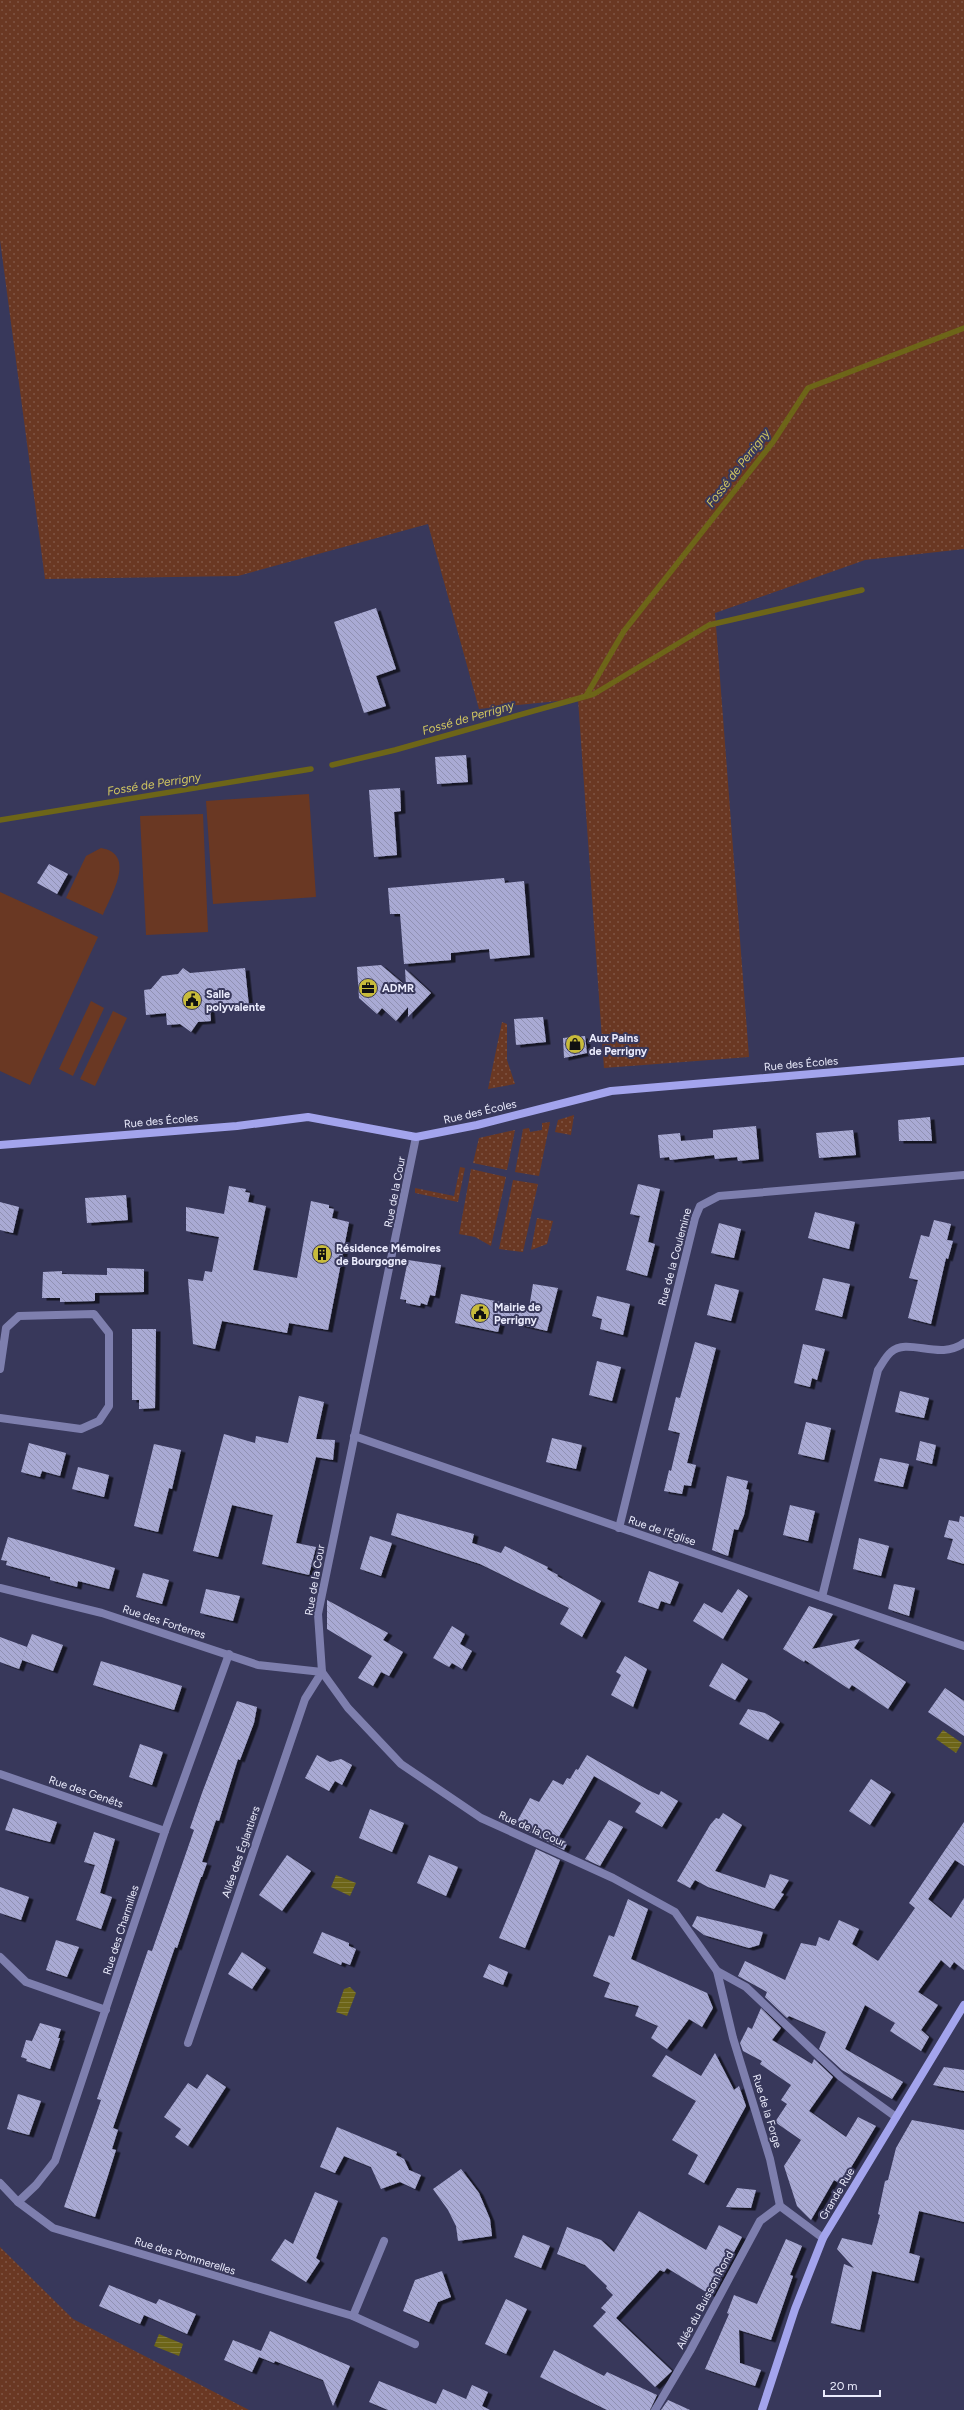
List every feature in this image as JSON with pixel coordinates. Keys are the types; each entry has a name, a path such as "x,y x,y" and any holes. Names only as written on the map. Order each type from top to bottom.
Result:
{"main road":[{"name":"Rue des Écoles","path":"0,1145 308,1118 416,1137 477,1125 611,1091 964,1061"},
{"name":"Grande Rue","path":"762,2410 798,2302 823,2238 964,2005"}],"street":[{"name":"Rue de la Cour","path":"416,1137 318,1614 322,1672 348,1708 401,1764 480,1818 613,1878 675,1912 717,1971"},
{"name":"Rue de la Coulemine","path":"619,1528 694,1218 700,1206 719,1196 964,1175"},
{"path":"0,1369 6,1328 19,1316 94,1314 109,1333 109,1406 99,1421 81,1428 0,1418"},
{"path":"822,1597 878,1370 891,1351 907,1346 934,1351 955,1350 964,1343"},
{"name":"Rue de l'Église","path":"354,1436 964,1646"},
{"name":"Rue des Forterres","path":"0,1588 102,1613 229,1654 258,1665 322,1672"},
{"name":"Rue des Charmilles","path":"18,2202 36,2185 55,2161 164,1831 229,1654"},
{"name":"Allée des Églantiers","path":"188,2043 305,1699 322,1672"},
{"name":"Rue des Genêts","path":"0,1774 164,1831"},
{"path":"0,1957 26,1982 106,2010"},
{"path":"717,1971 746,1987 841,2076 896,2117"},
{"name":"Rue de la Forge","path":"717,1971 733,2038 770,2159 780,2206"},
{"name":"Rue des Pommerelles","path":"0,2183 18,2202 53,2228 353,2316 415,2344"},
{"path":"780,2206 823,2238"},
{"name":"Allée du Buisson Rond","path":"655,2410 690,2351 760,2220 780,2206"},
{"path":"353,2316 384,2241"}],"shaded area":[{"path":"0,0 964,0 964,549 865,560 715,613 749,1057 604,1068 578,699 479,709 428,524 238,576 45,579 0,240"},
{"path":"309,794 316,897 213,904 206,801"},
{"path":"203,814 208,932 146,935 140,816"},
{"path":"101,848 112,852 118,858 120,867 115,887 103,915 66,898 86,856"},
{"path":"0,892 98,937 30,1085 0,1071"},
{"path":"91,1001 104,1008 73,1076 59,1069"},
{"path":"113,1011 127,1018 95,1086 80,1079"},
{"path":"502,1022 507,1024 507,1060 515,1084 488,1089"},
{"path":"574,1115 571,1135 555,1132 558,1120"},
{"path":"550,1122 539,1176 515,1172 523,1129 529,1128 530,1132 542,1130 542,1123"},
{"path":"515,1130 507,1170 473,1163 479,1138"},
{"path":"460,1167 465,1168 458,1202 415,1193 415,1188 454,1196"},
{"path":"471,1169 506,1177 491,1246 475,1237 459,1234"},
{"path":"513,1180 538,1184 523,1252 499,1249"},
{"path":"537,1218 553,1221 547,1244 531,1250"},
{"path":"943,1730 962,1743 956,1753 936,1739"},
{"path":"336,1875 356,1883 350,1896 331,1887"},
{"path":"350,1987 356,1993 347,2016 336,2012 344,1989"},
{"path":"0,2247 73,2319 249,2410 0,2410"},
{"path":"159,2334 183,2344 179,2356 154,2346"}],"building":[{"path":"376,608 396,669 376,676 386,706 364,713 334,622"},
{"path":"466,755 468,782 437,784 435,757"},
{"path":"400,788 401,811 394,812 397,855 374,857 369,790"},
{"path":"49,864 68,874 57,894 37,883"},
{"path":"504,878 505,883 524,881 530,955 490,959 489,949 451,953 451,960 404,964 400,914 390,914 388,888"},
{"path":"381,965 406,986 405,969 431,993 408,1017 408,1007 396,1021 382,1008 377,1014 359,998 357,967"},
{"name":"Salle polyvalente","path":"183,968 190,973 245,968 249,1006 210,1009 211,1021 198,1022 191,1032 180,1024 167,1025 166,1013 146,1015 144,990 151,989 162,976 178,974"},
{"path":"543,1017 546,1042 516,1045 514,1019"},
{"name":"Aux Pains de Perrigny","path":"585,1036 587,1053 564,1058 563,1038"},
{"path":"930,1117 932,1141 899,1141 898,1120"},
{"path":"756,1126 759,1159 738,1161 737,1157 715,1159 714,1155 670,1160 669,1157 660,1158 658,1135 680,1133 681,1141 713,1138 713,1130"},
{"path":"853,1130 856,1155 819,1158 816,1133"},
{"path":"638,1184 660,1189 648,1242 655,1244 647,1276 626,1270 640,1216 630,1214"},
{"name":"Résidence Mémoires de Bourgogne","path":"229,1186 246,1189 245,1192 250,1193 248,1202 266,1206 253,1270 297,1278 311,1201 329,1205 329,1208 334,1209 332,1218 349,1222 328,1330 289,1323 287,1333 222,1321 215,1349 193,1344 188,1279 203,1281 205,1271 212,1272 219,1237 186,1231 186,1207 224,1214"},
{"path":"126,1195 128,1220 87,1223 85,1198"},
{"path":"0,1202 19,1207 13,1233 0,1230"},
{"path":"815,1212 855,1222 849,1249 808,1238"},
{"path":"934,1220 951,1224 947,1240 953,1241 948,1259 946,1258 931,1324 908,1318 918,1280 909,1278 921,1235 929,1237"},
{"path":"719,1223 741,1229 734,1258 711,1253"},
{"path":"408,1260 441,1265 435,1296 430,1295 427,1305 421,1303 420,1306 406,1303 406,1300 400,1299"},
{"path":"107,1268 144,1269 144,1292 95,1293 95,1301 60,1302 60,1298 42,1298 43,1272 62,1271 62,1274 107,1275"},
{"path":"823,1278 850,1284 842,1317 815,1310"},
{"path":"533,1284 558,1288 547,1331 501,1320 498,1332 455,1323 461,1294 529,1308"},
{"path":"715,1284 739,1290 731,1321 707,1315"},
{"path":"597,1296 630,1304 623,1335 600,1329 602,1319 592,1316"},
{"path":"132,1329 156,1329 155,1408 139,1409 139,1400 132,1400"},
{"path":"695,1342 716,1348 687,1463 696,1465 691,1486 684,1485 682,1494 664,1491 669,1470 671,1471 680,1433 668,1430 676,1397 680,1398"},
{"path":"803,1344 825,1349 817,1380 812,1378 810,1387 794,1383"},
{"path":"597,1361 621,1367 612,1401 589,1395"},
{"path":"900,1391 929,1398 924,1418 895,1412"},
{"path":"299,1396 324,1402 316,1439 335,1440 333,1460 316,1457 296,1543 316,1547 309,1575 262,1564 273,1515 232,1505 218,1557 193,1551 224,1434 255,1443 256,1436 288,1443"},
{"path":"806,1422 831,1428 824,1460 798,1454"},
{"path":"552,1438 582,1445 576,1469 546,1462"},
{"path":"920,1441 936,1445 932,1464 916,1460"},
{"path":"29,1443 66,1453 60,1476 42,1471 40,1477 21,1472"},
{"path":"154,1444 181,1450 172,1489 169,1488 158,1532 134,1526"},
{"path":"880,1458 909,1464 903,1487 874,1481"},
{"path":"78,1467 109,1475 104,1497 72,1489"},
{"path":"727,1476 748,1481 746,1489 749,1490 744,1515 738,1530 734,1529 728,1556 712,1550"},
{"path":"790,1505 815,1511 808,1541 783,1535"},
{"path":"397,1513 474,1534 472,1543 501,1553 505,1546 548,1567 547,1569 558,1575 557,1576 601,1601 582,1637 560,1624 569,1608 480,1564 391,1535"},
{"path":"960,1516 964,1517 964,1564 947,1559 953,1539 944,1537 949,1520 959,1522"},
{"path":"370,1536 392,1543 381,1576 360,1569"},
{"path":"8,1537 115,1568 109,1589 78,1581 77,1587 50,1580 50,1577 6,1565 7,1561 1,1560"},
{"path":"859,1538 889,1546 881,1576 853,1569"},
{"path":"649,1571 679,1582 670,1604 661,1601 658,1609 638,1602"},
{"path":"143,1573 169,1580 162,1604 136,1597"},
{"path":"894,1584 915,1588 909,1616 888,1609"},
{"path":"206,1589 240,1596 233,1621 200,1613"},
{"path":"738,1589 748,1596 723,1639 693,1621 704,1603 722,1613"},
{"path":"327,1600 388,1633 383,1640 403,1652 389,1676 381,1672 373,1686 358,1678 372,1656 327,1629"},
{"path":"809,1606 833,1614 812,1649 860,1639 854,1648 906,1682 888,1709 852,1685 849,1689 805,1660 804,1662 783,1649"},
{"path":"452,1626 465,1634 460,1644 472,1651 462,1669 452,1663 449,1667 433,1658"},
{"path":"32,1634 63,1645 53,1671 22,1660"},
{"path":"0,1637 27,1647 19,1669 0,1662"},
{"path":"625,1656 647,1669 633,1707 611,1695 621,1675 616,1672"},
{"path":"101,1661 182,1686 174,1710 93,1685"},
{"path":"722,1663 748,1679 735,1700 709,1686"},
{"path":"945,1688 964,1701 964,1736 928,1712"},
{"path":"237,1701 257,1707 254,1723 240,1760 238,1759 219,1821 216,1820 202,1862 207,1863 177,1948 175,1947 113,2128 118,2130 112,2149 116,2150 95,2217 64,2207 101,2100 97,2099 148,1950 152,1951 194,1830 190,1828"},
{"path":"748,1709 765,1713 780,1722 768,1740 739,1724"},
{"path":"140,1744 163,1752 152,1785 129,1777"},
{"path":"317,1755 330,1762 341,1759 352,1765 342,1785 335,1781 329,1791 305,1778"},
{"path":"587,1755 648,1790 659,1795 661,1791 678,1801 662,1827 635,1812 641,1803 594,1776 557,1840 567,1844 564,1850 515,1825 530,1798 539,1802 553,1780 563,1785 567,1778 570,1779 576,1769 578,1770"},
{"path":"871,1779 891,1792 870,1825 849,1811"},
{"path":"13,1808 57,1822 50,1842 5,1830"},
{"path":"370,1809 404,1823 392,1852 359,1838"},
{"path":"723,1813 742,1825 715,1871 765,1888 770,1874 789,1880 781,1893 784,1894 774,1909 708,1887 695,1880 690,1888 677,1881 710,1825 716,1818 719,1819"},
{"path":"609,1820 623,1827 600,1866 585,1859"},
{"path":"964,1822 964,1866 955,1860 928,1899 951,1918 964,1898 964,1970 954,1962 950,1968 941,1960 918,1992 938,2005 921,2030 929,2037 921,2051 890,2031 895,2023 865,2005 845,2049 903,2082 892,2099 842,2070 819,2049 826,2032 789,2016 787,2018 765,1997 767,1992 738,1976 745,1961 785,1980 801,1943 816,1946 819,1937 829,1941 839,1920 859,1929 852,1944 878,1961 915,1908 909,1903"},
{"path":"94,1832 115,1839 100,1893 112,1897 101,1929 76,1920 95,1865 84,1862"},
{"path":"536,1849 560,1860 525,1948 499,1938"},
{"path":"287,1855 311,1871 282,1911 259,1895"},
{"path":"429,1855 458,1867 446,1896 417,1883"},
{"path":"0,1887 29,1897 21,1920 0,1913"},
{"path":"628,1899 648,1909 631,1959 707,1993 713,2008 702,2027 689,2019 667,2049 651,2038 658,2026 635,2016 639,2006 604,1997 610,1983 593,1976 609,1935 614,1937"},
{"path":"697,1916 763,1932 759,1945 749,1948 704,1935 692,1926"},
{"path":"322,1932 349,1943 349,1946 356,1949 350,1965 342,1962 341,1965 313,1953"},
{"path":"56,1940 79,1947 67,1977 46,1970"},
{"path":"242,1952 266,1968 252,1989 228,1974"},
{"path":"489,1964 508,1972 503,1985 483,1977"},
{"path":"761,2008 781,2028 772,2040 812,2064 814,2059 833,2077 809,2111 846,2137 858,2117 876,2126 841,2184 834,2180 811,2220 797,2206 784,2166 801,2140 775,2122 787,2104 781,2100 791,2085 760,2064 762,2061 743,2051 740,2043 748,2027 752,2029"},
{"path":"40,2023 61,2029 58,2038 60,2038 50,2069 26,2061 27,2059 21,2057 26,2040 32,2041"},
{"path":"715,2053 734,2090 739,2086 746,2106 704,2183 688,2174 698,2155 672,2140 696,2101 652,2076 666,2055 701,2076"},
{"path":"944,2067 964,2070 964,2091 933,2085"},
{"path":"207,2074 226,2087 188,2146 175,2137 181,2129 164,2117 188,2083 197,2089"},
{"path":"18,2094 41,2101 29,2135 7,2129"},
{"path":"912,2120 964,2130 964,2222 919,2211 909,2253 920,2256 914,2281 872,2271 860,2330 831,2323 844,2264 854,2268 837,2249 842,2238 872,2245 880,2215 878,2214 885,2181 888,2180 896,2148"},
{"path":"337,2127 397,2152 396,2155 404,2159 409,2170 421,2175 415,2189 400,2182 381,2189 371,2167 344,2156 335,2173 320,2167"},
{"path":"461,2169 479,2193 490,2219 492,2236 458,2241 456,2226 448,2210 433,2189"},
{"path":"737,2188 756,2190 751,2208 726,2207"},
{"path":"315,2192 338,2201 316,2258 320,2261 306,2282 271,2260 285,2239 293,2244"},
{"path":"639,2211 706,2250 719,2225 742,2237 711,2295 667,2268 664,2272 660,2270 616,2318 672,2371 655,2387 593,2326 606,2312 601,2308 613,2295 606,2288 607,2286 585,2265 557,2254 567,2227 601,2240 614,2252"},
{"path":"523,2235 550,2246 541,2268 514,2257"},
{"path":"786,2239 802,2246 790,2275 793,2276 771,2340 739,2330 740,2363 761,2370 755,2386 705,2369 729,2314 727,2313 734,2295 757,2304"},
{"path":"442,2271 451,2297 438,2302 429,2322 403,2311 415,2280"},
{"path":"109,2285 156,2304 159,2299 196,2314 187,2334 144,2315 140,2324 99,2306"},
{"path":"506,2299 527,2309 506,2354 485,2344"},
{"path":"270,2331 350,2366 333,2406 323,2380 275,2361 274,2363 259,2357 252,2372 224,2360 233,2340 261,2351"},
{"path":"554,2350 604,2376 607,2372 657,2395 650,2410 607,2410 540,2377"},
{"path":"379,2381 436,2404 443,2389 466,2399 472,2385 488,2392 482,2406 490,2410 388,2410 369,2402"},
{"path":"668,2400 690,2410 661,2410"}],"waterway":[{"name":"Fossé de Perrigny","path":"586,696 624,631 773,442 808,388 964,328"},
{"name":"Fossé de Perrigny","path":"332,765 395,750 594,694 709,625 862,590"},
{"name":"Fossé de Perrigny","path":"0,820 311,769"}],"place":[{"name":"ADMR","path":"368,988"},
{"name":"Salle polyvalente","path":"192,1000"},
{"name":"Aux Pains de Perrigny","path":"575,1044"},
{"name":"Résidence Mémoires de Bourgogne","path":"322,1254"},
{"name":"Mairie de Perrigny","path":"480,1313"}]}
